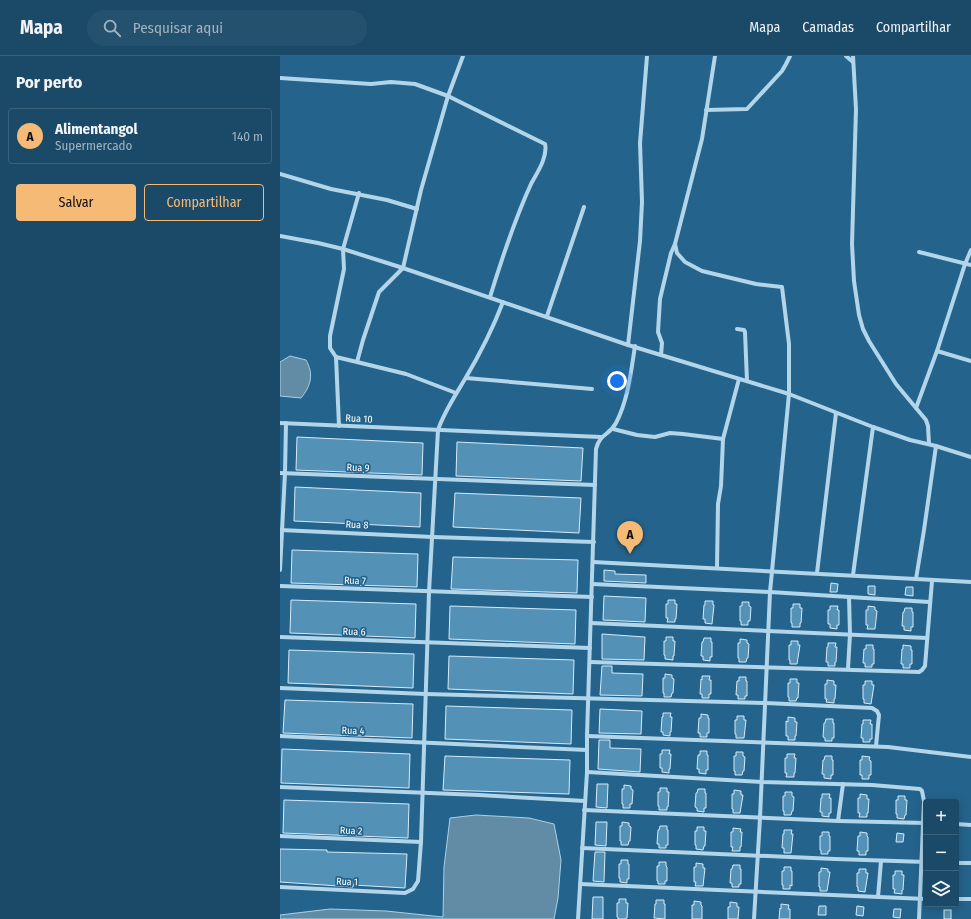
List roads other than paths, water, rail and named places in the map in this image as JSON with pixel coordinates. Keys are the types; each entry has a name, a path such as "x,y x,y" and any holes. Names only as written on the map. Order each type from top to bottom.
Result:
{"street":[{"path":"357,362 362,340 379,292 403,268 417,209 448,96 462,56"},
{"path":"628,345 640,241 642,202 640,144 647,56"},
{"path":"661,355 662,343 658,332 660,299 671,253 676,244 702,138 715,56"},
{"path":"706,110 747,109 782,71 790,56"},
{"path":"846,56 853,62"},
{"path":"852,56 856,109 852,244 854,281 859,315 863,330 896,384 926,420 928,426 929,444"},
{"path":"280,78 371,84 391,82 415,84 448,96 545,144 547,150 508,239 490,297"},
{"path":"280,174 331,189 359,193 417,209"},
{"path":"339,426 336,357 330,348 330,336 344,269 343,249 359,193"},
{"path":"547,316 584,207"},
{"path":"280,236 343,249 403,268 547,316 628,345 789,394 873,428 916,442 929,444 971,457"},
{"path":"676,244 677,253 685,262 702,271 756,284 782,287 788,344 789,394 770,592 766,703 754,919"},
{"path":"916,408 937,352 965,264 971,250"},
{"path":"919,252 971,265"},
{"path":"421,842 429,592 433,537 434,478 438,430 442,418 466,378 496,320 503,302"},
{"path":"737,330 744,330 745,332 747,381"},
{"path":"578,919 587,772 596,449 601,437 613,429 621,411 625,400 635,346"},
{"path":"937,352 971,361"},
{"path":"336,357 406,374 456,393"},
{"path":"466,378 592,389"},
{"path":"717,568 718,504 721,486 723,439 739,379"},
{"path":"816,573 836,413"},
{"name":"Rua 10","path":"280,423 601,437"},
{"path":"280,570 286,423"},
{"path":"852,576 873,428"},
{"path":"613,429 637,436 655,437 670,433 723,439"},
{"path":"916,579 936,446"},
{"name":"Rua 9","path":"280,473 595,485"},
{"name":"Rua 8","path":"281,530 594,542"},
{"path":"593,562 971,582"},
{"path":"590,662 919,672 925,666 929,602 932,581"},
{"path":"592,584 770,592 929,602"},
{"name":"Rua 7","path":"280,586 592,597"},
{"path":"848,670 850,634 849,597"},
{"path":"591,623 927,638"},
{"name":"Rua 6","path":"280,637 590,648"},
{"path":"280,688 426,694 766,703 872,708 877,711 879,715 876,746"},
{"name":"Rua 4","path":"280,736 587,750"},
{"path":"587,736 876,746 971,757"},
{"path":"587,772 762,782 915,787 920,788 924,799"},
{"path":"838,821 843,784"},
{"path":"280,787 423,792 585,801"},
{"path":"584,810 838,821 923,823"},
{"path":"959,824 971,825"},
{"path":"919,919 921,861 924,835"},
{"name":"Rua 2","path":"280,836 421,842"},
{"name":"Rua 1","path":"280,887 405,893 413,889 418,881 421,842"},
{"path":"582,848 880,861 921,861"},
{"path":"878,896 880,861"},
{"path":"959,863 971,863"},
{"path":"580,884 923,898"},
{"path":"959,899 971,899"}],"water":[{"path":"290,356 306,360 310,370 311,375 309,384 301,398 280,396 280,362"},
{"path":"476,815 529,818 554,824 561,860 558,898 554,919 280,919 280,915 330,909 386,911 443,917 444,867 450,818"}],"place":[{"name":"Alimentangol","path":"630,554"}]}
